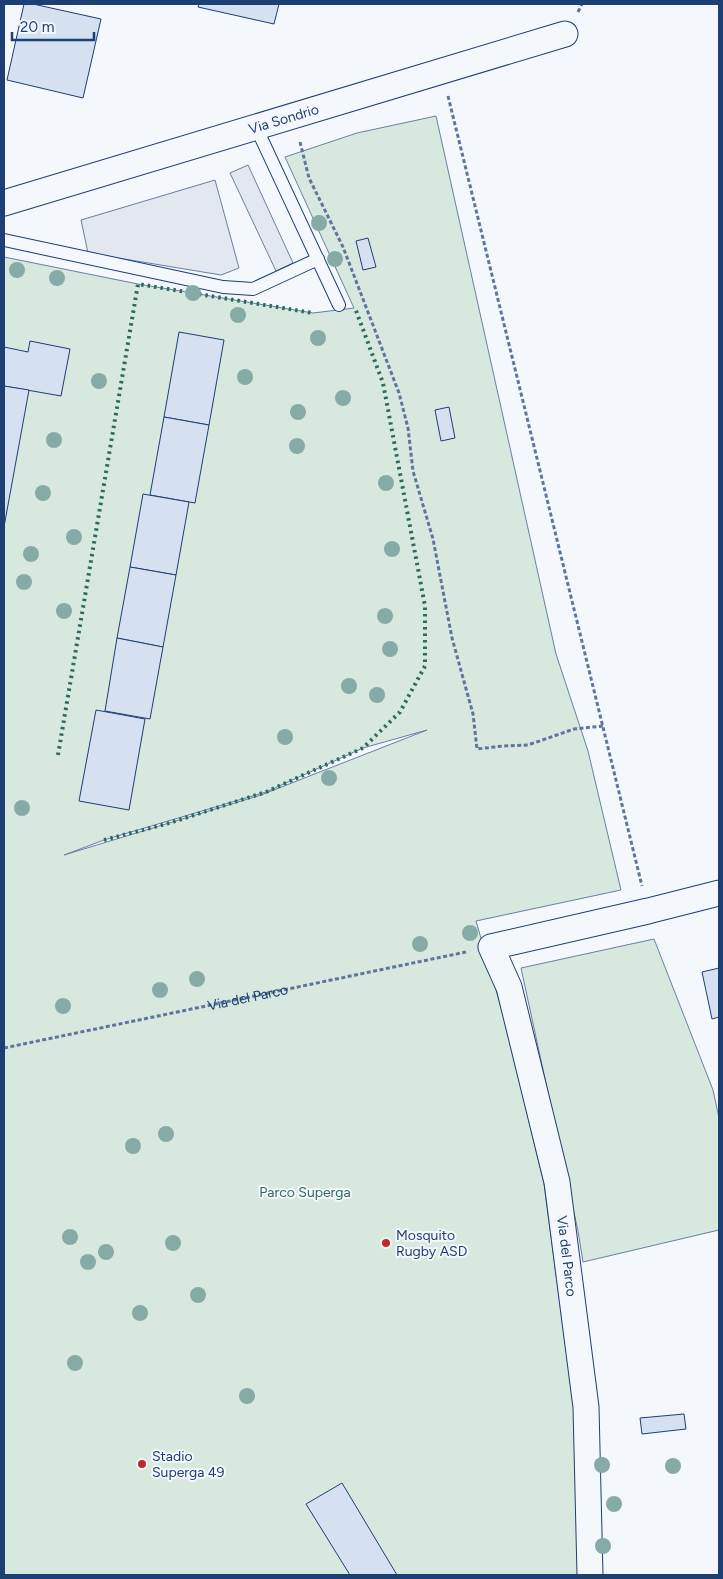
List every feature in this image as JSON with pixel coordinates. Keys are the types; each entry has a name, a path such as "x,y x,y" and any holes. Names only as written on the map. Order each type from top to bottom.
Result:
{"street":[{"name":"Via Sondrio","path":"4,203 564,34"},
{"path":"491,947 719,893"},
{"name":"Via del Parco","path":"491,947 509,987 557,1182 586,1407 590,1575"}],"lane":[{"path":"256,127 339,305"},
{"path":"4,240 224,287 254,289 318,259"}],"path":[{"path":"442,71 648,911"},
{"path":"294,116 309,178 343,247 399,393 408,428 413,471 433,538 452,638 473,714 477,749 528,745 574,729 602,726"},
{"name":"Via del Parco","path":"4,1048 491,947"}],"green space":[{"name":"Parco Superga","path":"436,116 556,654 588,751 621,890 476,921 505,1021 544,1184 576,1425 580,1575 4,1575 4,257 138,284 313,313 354,308 285,157 357,133","holes":["427,730 261,795 64,855 104,840 266,792 363,748"]},
{"path":"654,939 713,1090 719,1118 719,1230 583,1262 578,1231 521,968"}],"shaded area":[{"path":"248,165 293,263 276,271 230,173"},
{"path":"215,180 239,268 221,275 88,253 81,220"}],"building":[{"path":"24,4 33,4 101,19 83,98 7,80"},
{"path":"199,4 279,4 274,24 198,7"},
{"path":"368,238 376,267 363,270 356,241"},
{"path":"179,332 224,340 209,425 164,417"},
{"path":"30,341 70,349 61,396 4,386 4,347 28,352"},
{"path":"4,386 29,390 4,527"},
{"path":"449,407 455,438 441,441 435,410"},
{"path":"164,417 209,425 195,503 150,495"},
{"path":"143,494 189,502 176,575 130,567"},
{"path":"130,567 176,575 163,647 117,638"},
{"path":"117,638 163,647 150,719 105,711"},
{"path":"96,710 145,719 129,810 79,801"},
{"path":"719,968 719,1017 712,1019 702,972"},
{"path":"684,1414 686,1429 642,1434 640,1418"},
{"path":"342,1483 397,1575 350,1575 306,1504"}],"hedge":[{"path":"58,755 138,284 313,313"},
{"path":"104,840 166,824 266,792 363,748 400,712 425,666 425,606 383,383 355,308"}],"place":[{"name":"Mosquito Rugby ASD","path":"386,1243"},
{"name":"Stadio Superga 49","path":"142,1464"}]}
